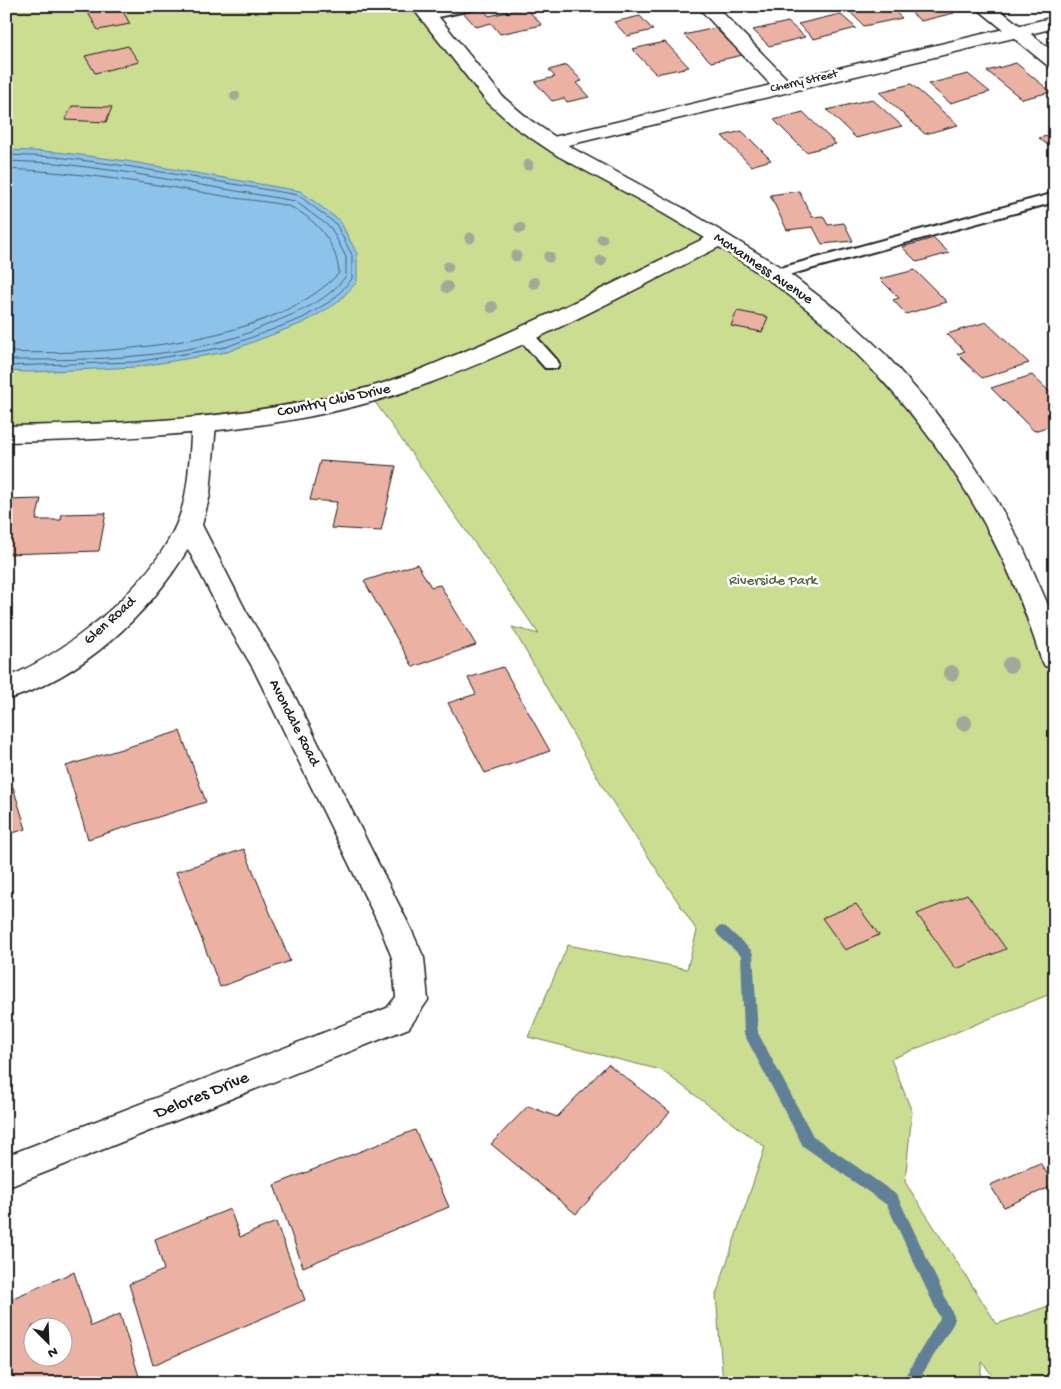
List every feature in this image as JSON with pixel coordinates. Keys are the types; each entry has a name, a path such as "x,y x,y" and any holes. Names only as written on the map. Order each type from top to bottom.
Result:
{"street":[{"path":"706,6 784,87"},
{"path":"983,6 1055,62"},
{"name":"McManness Avenue","path":"424,11 502,107 523,124 595,168 654,199 775,274 815,304 854,339 917,404 950,447 1000,527 1026,579 1053,650"},
{"name":"Cherry Street","path":"552,142 1055,22"},
{"name":"Country Club Drive","path":"6,434 204,424 307,409 370,395 403,385 525,335 720,239"},
{"path":"189,524 198,495 204,424"},
{"name":"Glen Road","path":"6,690 44,673 86,644 138,596 161,570 179,546 189,524"},
{"name":"Avondale Road","path":"189,524 234,614 265,665 396,927 408,958 412,984 412,1000 398,1018"},
{"name":"Delores Drive","path":"6,1172 398,1018"}],"lane":[{"path":"424,11 471,6"},
{"path":"775,274 1055,197"},
{"path":"525,335 551,364"}],"green space":[{"name":"Riverside Park","path":"6,6 420,6 502,107 787,282 950,447 1055,659 1055,992 891,1059 912,1112 905,1182 997,1324 1054,1304 1055,1383 998,1383 982,1362 979,1383 723,1383 716,1295 765,1147 661,1070 528,1037 568,945 687,969 697,931 606,792 512,627 539,634 370,395 307,409 6,434"}],"water":[{"path":"6,150 57,152 126,161 300,191 340,221 357,254 357,282 337,303 305,322 227,352 136,367 30,372 6,371"}],"building":[{"path":"109,6 120,6 130,24 98,30 87,11"},
{"path":"844,6 889,6 902,18 864,26"},
{"path":"903,6 946,6 954,13 921,21"},
{"path":"482,7 489,16 526,8 542,25 500,34 491,23 476,27 462,11"},
{"path":"840,14 856,28 814,39 798,24"},
{"path":"640,16 653,30 627,36 614,22"},
{"path":"788,22 805,37 769,46 753,30"},
{"path":"715,28 743,55 711,62 684,35"},
{"path":"665,42 689,67 656,74 632,49"},
{"path":"128,46 139,62 95,73 85,56"},
{"path":"1016,63 1051,92 1022,99 987,71"},
{"path":"567,65 582,81 576,83 589,97 567,102 564,98 552,101 535,82 555,77 549,70"},
{"path":"968,74 990,92 950,103 928,84"},
{"path":"911,84 958,125 925,134 879,92"},
{"path":"872,99 902,126 856,138 827,110"},
{"path":"72,106 112,107 106,122 65,120"},
{"path":"803,112 836,144 806,152 774,120"},
{"path":"742,131 771,160 751,166 722,136"},
{"path":"1055,134 1055,151 1039,138"},
{"path":"799,191 812,217 823,216 828,225 844,223 853,241 822,244 813,227 787,230 770,195"},
{"path":"934,238 949,253 917,262 902,247"},
{"path":"915,270 947,302 906,314 893,300 899,298 880,279"},
{"path":"737,311 768,317 762,332 731,326"},
{"path":"986,322 1029,363 982,378 957,354 965,351 947,334"},
{"path":"1032,375 1055,397 1055,431 1050,426 1034,431 991,388"},
{"path":"320,461 396,466 381,531 331,528 337,502 310,500"},
{"path":"41,499 36,520 61,520 62,514 106,513 99,551 6,554 6,500"},
{"path":"417,564 431,587 440,585 476,645 413,667 364,581"},
{"path":"503,667 550,751 485,773 448,703 476,694 468,678"},
{"path":"180,731 206,802 88,839 66,766"},
{"path":"13,787 26,829 6,835 6,789"},
{"path":"244,849 290,961 220,987 176,872"},
{"path":"967,894 1006,949 956,969 917,914"},
{"path":"856,904 879,935 845,950 822,918"},
{"path":"608,1064 670,1112 576,1214 491,1144 528,1106 557,1117"},
{"path":"415,1130 449,1207 303,1267 274,1185"},
{"path":"1040,1163 1055,1185 1004,1207 990,1185"},
{"path":"230,1209 240,1237 276,1222 305,1300 153,1365 129,1284 164,1270 155,1239"},
{"path":"74,1272 91,1326 120,1314 141,1383 6,1383 6,1301"}],"waterway":[{"path":"722,931 747,954 751,1034 808,1141 892,1200 948,1319 908,1383"}]}
